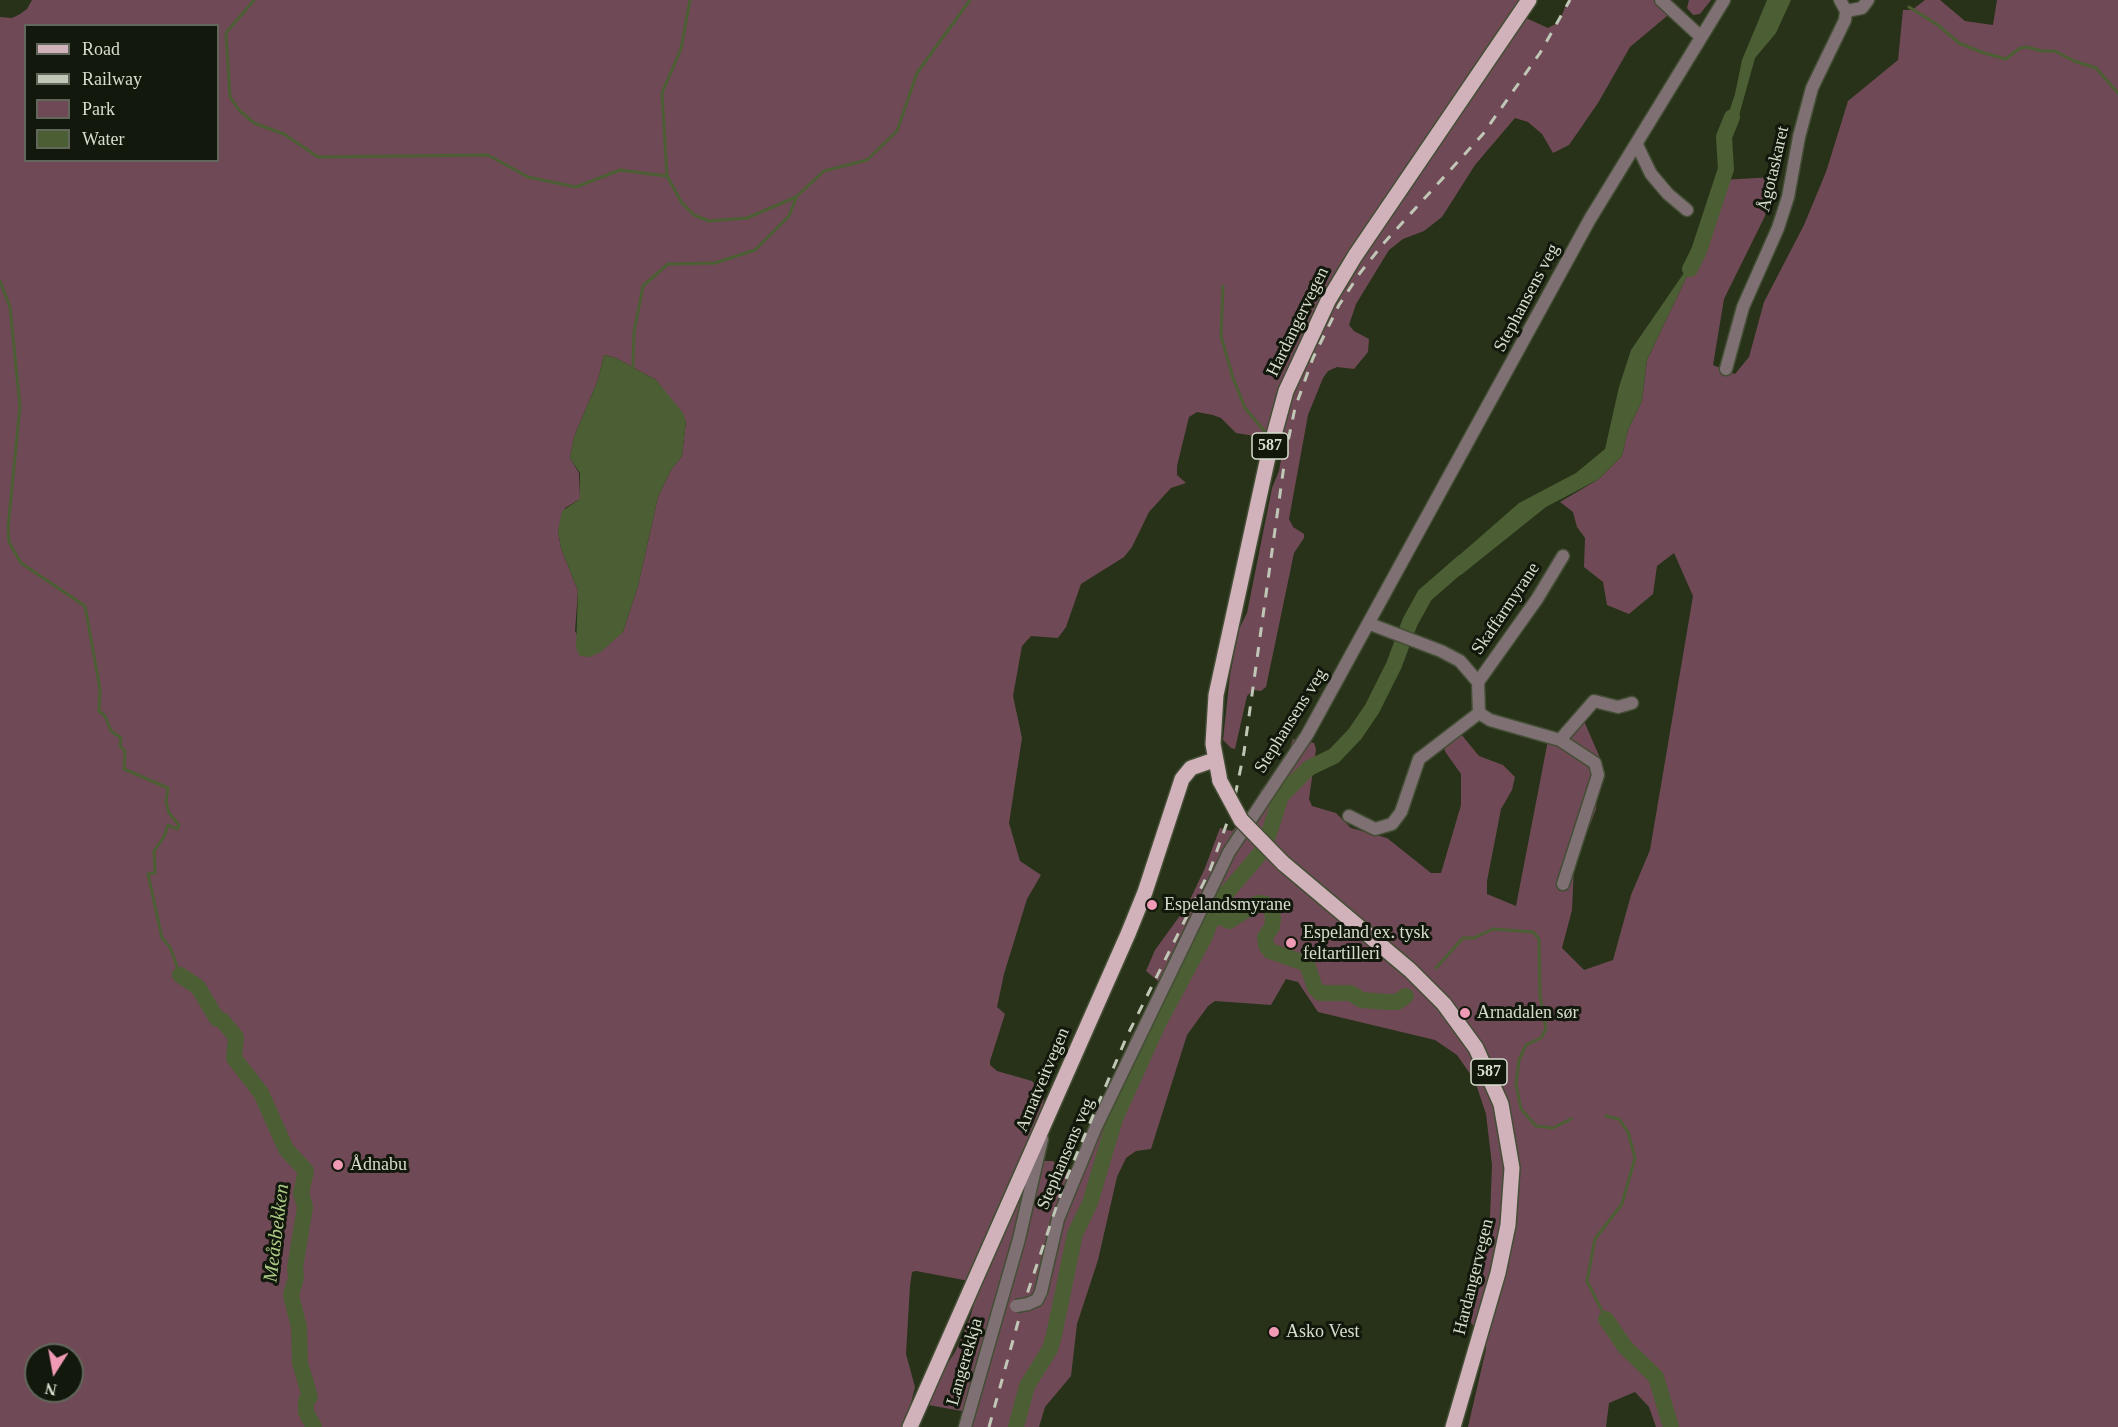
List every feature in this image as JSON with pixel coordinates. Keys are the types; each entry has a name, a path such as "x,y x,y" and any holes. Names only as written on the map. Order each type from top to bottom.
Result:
{"main road":[{"name":"Hardangervegen","path":"1453,1427 1496,1281 1508,1225 1512,1168 1501,1104 1476,1048 1444,1004 1410,970 1283,864 1241,820 1220,781 1214,760 1212,723 1217,686 1268,457 1286,391 1323,310 1355,256 1529,0"},
{"name":"Arnatveitvegen","path":"910,1427 1142,901 1182,778 1191,768 1214,760"}],"street":[{"path":"1661,0 1701,38"},
{"name":"Stephansens veg","path":"999,1307 1022,1305 1037,1300 1059,1219 1095,1129 1228,852 1307,735 1370,624 1590,219 1724,0"},
{"name":"Ågotaskaret","path":"1726,369 1743,307 1786,205 1812,88 1843,6 1862,8 1868,0"},
{"path":"1637,145 1651,174 1668,194 1687,210"},
{"name":"Skaffarmyrane","path":"1479,713 1478,682 1537,599 1563,556"},
{"name":"Skaffarmyrane","path":"1370,624 1460,661 1478,682"},
{"path":"1560,740 1594,700 1618,707 1632,703"},
{"path":"1349,816 1375,829 1392,824 1401,812 1419,759 1479,713 1499,724 1560,740 1592,760 1598,775 1563,884"},
{"name":"Langerekkja","path":"964,1427 1018,1239 1044,1126"}],"green space":[{"path":"32,0 1529,0 1523,14 1526,18 1548,28 1559,22 1568,0 1668,0 1673,11 1630,47 1598,103 1569,145 1553,153 1542,134 1528,122 1515,118 1475,165 1442,217 1424,231 1403,239 1389,250 1356,304 1349,325 1354,331 1369,339 1368,352 1354,369 1337,367 1328,371 1308,415 1289,519 1293,527 1304,534 1304,538 1294,553 1266,687 1261,691 1253,690 1247,696 1235,749 1223,740 1230,675 1239,629 1247,613 1272,488 1279,471 1284,443 1280,440 1236,433 1221,418 1213,415 1197,412 1189,417 1177,466 1177,475 1186,483 1171,488 1149,512 1132,547 1124,557 1081,584 1066,627 1058,638 1031,636 1022,646 1013,696 1022,738 1009,823 1020,861 1041,875 1027,899 1004,974 997,1007 1005,1014 990,1065 997,1071 1032,1081 1044,1096 1037,1186 1043,1161 1053,1161 1063,1171 1071,1173 1113,1086 1131,1037 1145,1010 1155,1001 1158,981 1146,971 1155,950 1187,906 1220,828 1232,831 1247,815 1261,790 1286,759 1293,739 1314,743 1316,749 1309,799 1312,806 1336,813 1351,828 1387,838 1431,873 1441,873 1461,805 1461,774 1446,753 1440,739 1456,728 1479,756 1503,765 1515,777 1512,790 1501,809 1487,881 1487,894 1516,906 1549,735 1584,721 1600,758 1596,809 1574,867 1572,910 1562,948 1584,970 1613,960 1631,895 1650,850 1693,596 1674,553 1657,566 1653,594 1629,614 1607,605 1603,582 1584,567 1585,538 1577,527 1573,512 1560,502 1599,479 1622,456 1628,430 1642,401 1647,360 1699,251 1722,180 1773,177 1765,216 1724,299 1713,365 1735,374 1749,357 1764,302 1804,225 1826,172 1848,101 1898,60 1903,10 1912,10 1925,0 1940,0 1965,21 1993,25 1997,0 2118,0 2118,1427 1656,1427 1649,1407 1635,1392 1609,1403 1606,1427 1468,1427 1486,1349 1483,1336 1461,1312 1484,1246 1490,1217 1492,1165 1486,1114 1475,1081 1457,1055 1435,1040 1318,1012 1298,982 1286,979 1271,1005 1215,1001 1208,1006 1187,1035 1151,1149 1136,1151 1126,1158 1117,1177 1098,1260 1077,1324 1071,1376 1045,1407 1039,1427 959,1427 962,1411 928,1405 938,1378 955,1352 970,1318 977,1292 969,1281 916,1271 912,1272 910,1286 906,1354 915,1387 905,1427 0,1427 0,17 12,18 27,9","holes":["604,355 616,358 656,380 686,421 682,456 671,470 658,497 638,586 623,632 589,657 575,631 578,591 561,548 558,531 565,508 580,499 579,473 570,458 574,437 598,380"]},
{"path":"1689,0 1711,0 1700,14 1693,15 1687,8"}],"water":[{"path":"1767,0 1791,0 1776,33 1755,58 1735,130 1724,137 1724,127 1735,94 1742,60"},
{"path":"1699,251 1647,360 1642,401 1628,430 1622,456 1599,479 1546,507 1461,575 1446,574 1448,565 1519,503 1576,473 1605,449 1619,387 1631,350"},
{"path":"604,355 616,358 656,380 683,413 686,421 682,456 671,470 658,497 638,586 623,632 601,652 589,657 580,656 576,648 578,591 561,548 558,531 562,511 580,499 580,473 570,458 574,437 598,380"}],"waterway":[{"path":"254,0 226,33 230,97 239,110 254,123 284,134 318,157 488,155 528,177 576,187 620,170 666,176"},
{"path":"690,0 681,49 662,93 667,176 682,203 694,215 709,221 747,218 796,197 824,171 867,160 897,131 917,73 970,0"},
{"path":"1909,7 1938,25 1959,43 1984,53 2006,59 2020,48 2055,51 2074,61 2096,68 2118,93"},
{"path":"1690,269 1699,251 1726,169 1724,137 1732,117"},
{"path":"633,367 634,332 643,286 668,264 715,263 755,250 789,216 796,198"},
{"path":"0,281 10,307 20,406 8,528 9,542 21,563 85,606 100,689 99,711 105,716 111,731 121,738 120,746 125,751 124,769 168,788 166,802 169,813 179,825 177,829 168,825 164,837 154,851 155,873 148,874 162,938 170,947 180,975"},
{"path":"1223,286 1221,336 1233,378 1245,408 1266,433"},
{"path":"1016,1427 1027,1386 1050,1349 1075,1234 1090,1203 1115,1119 1158,1024 1204,938 1218,903 1264,849 1281,796 1309,768 1334,756 1355,734 1372,709 1394,665 1410,622 1425,595 1463,562"},
{"path":"1214,914 1229,921 1258,903 1266,904 1272,911 1273,918 1272,927 1265,937 1266,945 1270,951 1307,964 1315,988 1320,993 1350,993 1362,1000 1388,1002 1397,1002 1406,996"},
{"path":"1436,968 1463,938 1474,938 1493,929 1533,932 1539,939 1540,996 1546,1029 1541,1038 1526,1045 1519,1060 1516,1084 1521,1109 1536,1126 1553,1128 1571,1119"},
{"name":"Meåsbekken","path":"180,975 198,987 217,1019 222,1020 236,1037 234,1058 261,1093 286,1149 306,1171 301,1193 305,1207 295,1268 296,1278 291,1295 299,1327 300,1363 310,1397 306,1401 306,1412 314,1427"},
{"path":"1606,1116 1619,1119 1628,1132 1635,1158 1622,1204 1595,1239 1587,1281 1606,1319"},
{"path":"1606,1319 1625,1347 1656,1377 1671,1427"}],"railway":[{"path":"989,1427 1020,1315 1064,1184 1127,1036 1210,870 1233,806 1244,752 1286,451 1295,408 1313,358 1339,305 1360,273 1383,244 1483,134 1540,53 1570,0"}],"place":[{"name":"Espelandsmyrane","path":"1152,905"},
{"name":"Espeland ex. tysk feltartilleri","path":"1291,943"},
{"name":"Arnadalen sør","path":"1465,1013"},
{"name":"Ådnabu","path":"338,1165"},
{"name":"Asko Vest","path":"1274,1332"}]}
